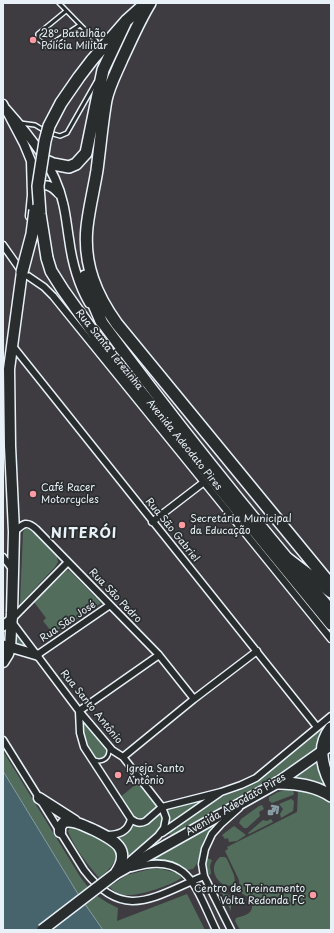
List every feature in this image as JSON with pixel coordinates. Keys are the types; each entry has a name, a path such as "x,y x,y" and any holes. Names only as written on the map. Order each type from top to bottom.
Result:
{"highway":[{"path":"22,272 32,234 35,190 49,126 69,91 92,60 126,21 146,3"},
{"path":"101,321 89,293 85,277 85,262 89,214 97,171 102,121 108,91 140,20 150,3"},
{"path":"44,160 53,164 68,167 82,160 86,153 103,70 126,21"},
{"name":"Avenida Adeodato Pires","path":"35,190 47,258 51,271 63,290 103,346 331,624"},
{"path":"87,244 93,281 102,302 112,318 331,586"},
{"path":"288,559 331,592"},
{"path":"331,728 325,736 327,749 324,768 331,784"},
{"path":"277,783 306,785 321,790 331,796"}],"main road":[{"path":"3,662 8,654 6,646 13,570 14,532 6,368 12,345 22,272"},
{"path":"101,321 160,400 331,610"},
{"path":"6,646 37,655"},
{"name":"Avenida Adeodato Pires","path":"42,930 115,874 249,800 327,749"},
{"path":"39,798 75,821 114,841 121,850 122,855 121,864 115,874"},
{"path":"60,832 60,827 64,822 75,821"}],"street":[{"path":"5,107 31,161 35,190 43,185 52,187 58,193 63,202"},
{"path":"5,107 19,123 52,174 63,202 70,247 77,278 82,292 101,321"},
{"name":"Rua Santa Terezinha","path":"3,245 22,272 38,282 53,296 331,639"},
{"name":"Rua São Gabriel","path":"12,345 317,727"},
{"path":"152,522 204,482"},
{"name":"Rua São Pedro","path":"14,532 23,525 30,524 159,655 194,699"},
{"path":"3,557 13,570"},
{"path":"9,622 68,562"},
{"name":"Rua São José","path":"37,655 110,605"},
{"name":"Rua Santo Antônio","path":"9,622 37,655 79,711 116,754 123,757 165,813 166,823 158,836 115,874"},
{"path":"123,757 194,699 257,652"},
{"path":"159,655 79,711 81,740 87,754 131,819 137,822 144,822 162,807 241,786 256,778 331,716"},
{"path":"3,740 84,870 92,880 107,893 118,900 132,901 146,899 204,876"},
{"path":"158,836 221,792"},
{"path":"231,930 204,876 202,864 207,845 212,834 221,824 249,800"},
{"path":"101,834 113,835 124,832 129,827 131,819"},
{"path":"115,874 148,864 160,864 179,869 186,874 191,881 216,930"}],"lane":[{"path":"59,3 96,41"},
{"path":"66,11 38,34 38,39 44,45 50,46 80,25"},
{"path":"19,123 35,125 53,135 60,136 67,133 103,70"},
{"path":"91,760 99,762 106,759 109,754 109,746"}],"green space":[{"path":"27,528 32,530 57,557 58,562 20,604 23,532"},
{"path":"67,570 70,571 101,603 54,635 43,621 46,618 34,602"},
{"path":"15,629 31,650 13,645"},
{"path":"82,716 108,748 107,756 103,759 95,760 83,740"},
{"path":"331,719 331,725 319,739 317,754 172,838 169,833 218,798 241,790 252,784"},
{"path":"3,751 88,887 78,894 3,771"},
{"path":"317,763 330,792 290,781"},
{"path":"140,781 159,806 146,820 135,820 119,798"},
{"path":"293,789 293,795 272,803 269,801 269,797 278,792"},
{"path":"298,790 320,796 331,804 331,930 240,930 235,921 236,918 249,913 252,908 252,904 249,898 240,891 239,880 225,851 228,849 227,847 297,812"},
{"path":"211,797 167,828 169,816 166,808"},
{"path":"291,799 294,802 293,811 281,818 280,814 283,809 279,804"},
{"path":"262,805 264,809 259,812 260,816 247,828 244,828 239,823 241,819"},
{"path":"160,813 160,826 156,833 126,860 125,847 116,837 123,836 128,833 134,823 142,826 148,824"},
{"path":"271,819 273,822 249,834 248,833 263,820 267,821"},
{"path":"218,821 204,839 197,863 193,869 187,870 170,862 149,860"},
{"path":"71,826 77,827 114,847 116,857 115,861 99,878 73,843 68,831"},
{"path":"234,826 246,835 237,841 229,842 228,838 225,839 222,835"},
{"path":"220,857 225,857 227,859 234,875 235,882 231,885 226,886 218,880 215,874 215,863"},
{"path":"207,858 212,860 210,875 207,874 205,870 205,859"},
{"path":"150,869 162,869 180,874 181,878 154,890 132,895 121,894 109,887 127,875"},
{"path":"220,890 230,896 231,911"},
{"path":"187,894 205,930 103,930 85,905 97,896 118,908 117,921"}],"water":[{"path":"3,771 78,894 103,930 3,930"}],"waterway":[{"path":"272,806 278,807 277,813"},
{"path":"273,809 275,809 274,811"},
{"path":"269,811 272,811 272,814 269,814 269,811"}],"place":[{"name":"28º Batalhão Polícia Militar","path":"33,40"},
{"name":"Café Racer Motorcycles","path":"33,494"},
{"name":"Secretária Municipal da Educação","path":"182,525"},
{"name":"Igreja Santo Antônio","path":"118,775"},
{"name":"Centro de Treinamento Volta Redonda FC","path":"313,895"}],"district":[{"name":"NITERÓI","path":"84,534"}]}
